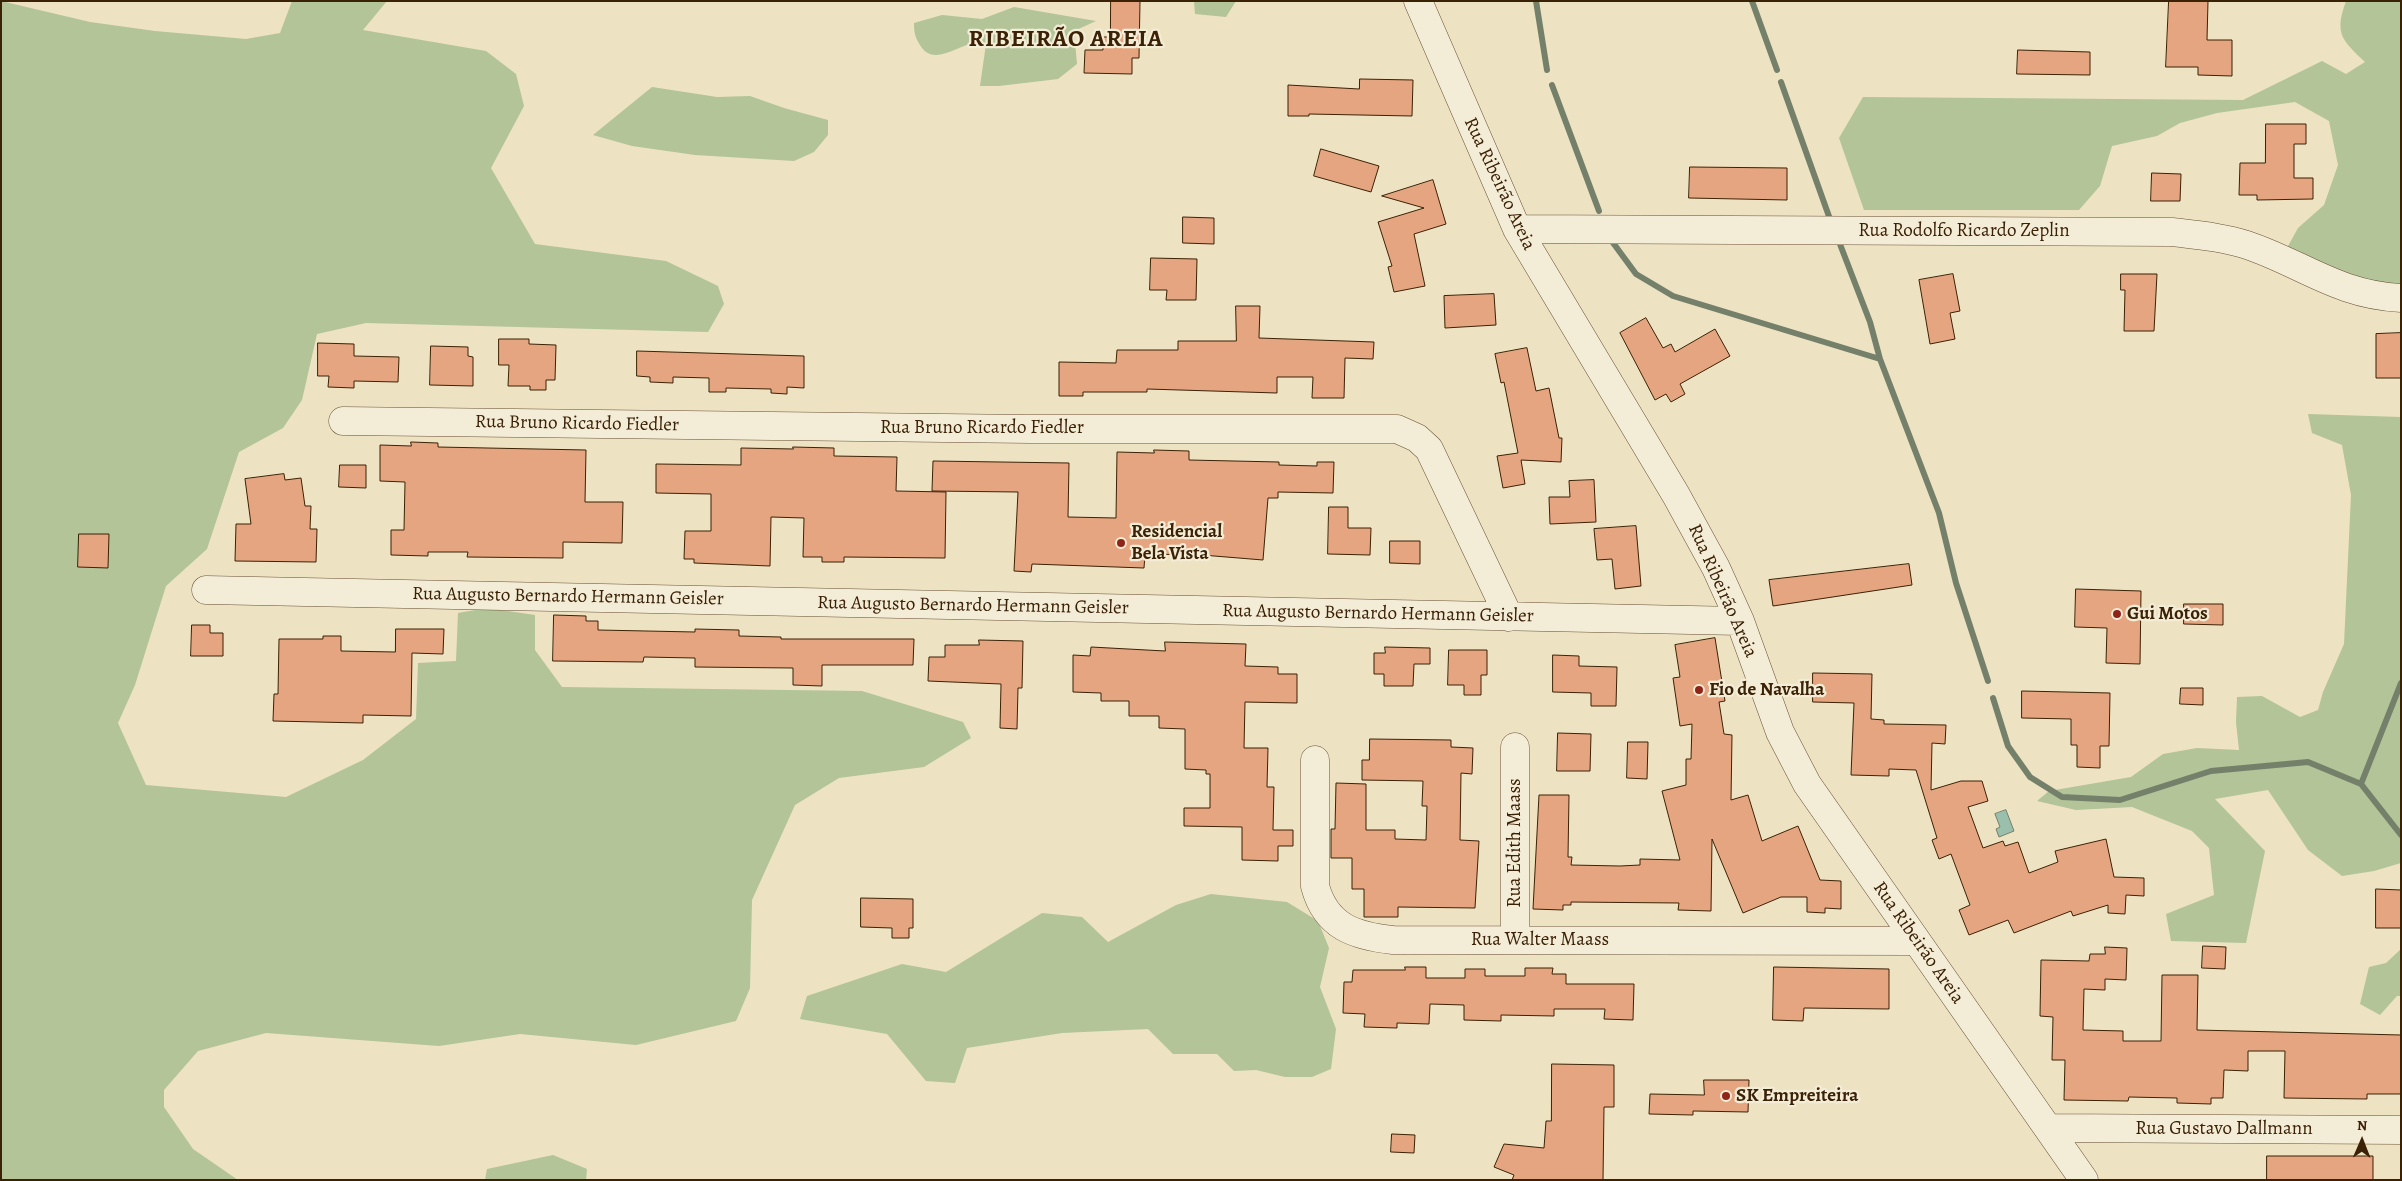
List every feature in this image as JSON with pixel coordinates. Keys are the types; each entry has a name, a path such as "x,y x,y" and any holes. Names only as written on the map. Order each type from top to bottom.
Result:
{"street":[{"name":"Rua Ribeirão Areia","path":"1418,1 1516,229 1697,532 1740,621 1777,724 1802,776 2084,1180"},
{"name":"Rua Rodolfo Ricardo Zeplin","path":"1516,229 2172,232 2212,236 2247,245 2346,289 2377,297 2401,298"},
{"name":"Rua Bruno Ricardo Fiedler","path":"343,421 1030,429 1398,429 1418,438 1429,449 1510,617"},
{"name":"Rua Augusto Bernardo Hermann Geisler","path":"206,590 1740,621"},
{"name":"Rua Edith Maass","path":"1515,747 1515,940"},
{"name":"Rua Walter Maass","path":"1315,760 1315,886 1319,900 1341,926 1355,934 1386,939 1916,941"},
{"name":"Rua Gustavo Dallmann","path":"2048,1128 2401,1130"}],"shaded area":[{"path":"1,1 90,22 155,31 246,39 280,33 292,1 387,1 363,30 486,51 516,74 524,106 491,168 535,244 666,261 718,286 724,304 708,332 366,323 317,334 302,400 283,428 239,452 207,549 166,586 135,685 118,723 146,785 286,797 363,760 416,719 418,663 456,661 458,613 487,608 535,615 535,650 562,687 862,691 963,722 971,738 924,767 839,778 795,805 752,900 750,988 736,1021 636,1045 520,1034 439,1046 266,1033 198,1051 164,1090 164,1107 193,1149 238,1180 1,1180"},
{"path":"1194,1 1236,1 1226,17 1195,14"},
{"path":"2346,1 2401,1 2401,287 2368,282 2287,248 2298,228 2324,205 2338,165 2329,121 2295,102 2217,113 2180,123 2157,136 2112,146 2100,186 2079,210 1864,210 1839,138 1863,97 2243,100 2322,61 2346,74 2365,62 2342,36 2342,12"},
{"path":"1014,7 1096,21 1074,31 1077,64 1058,79 999,86 980,86 986,44 974,43 938,55 925,51 915,34 914,23 942,15 982,19"},
{"path":"652,87 717,97 750,96 828,120 828,135 814,152 794,161 695,155 632,146 593,135"},
{"path":"2308,414 2401,417 2401,863 2374,871 2342,876 2308,850 2268,790 2215,799 2265,851 2246,943 2171,941 2166,914 2214,895 2209,848 2192,831 2132,807 2076,810 2037,801 2049,791 2131,777 2163,754 2197,748 2239,750 2236,722 2237,697 2262,696 2300,717 2318,710 2323,692 2344,644 2351,495 2342,445 2312,433"},
{"path":"2006,810 2014,831 1999,837 1996,829 2000,827 1995,814"},
{"path":"1211,894 1287,902 1318,921 1329,948 1320,987 1336,1029 1331,1069 1312,1077 1285,1077 1256,1070 1234,1071 1217,1054 1173,1054 1148,1029 1062,1033 967,1048 955,1083 926,1081 887,1034 800,1019 807,996 902,964 946,972 1042,913 1082,917 1108,942 1176,905"},
{"path":"2401,949 2401,996 2397,996 2380,1015 2360,1004 2369,967 2386,963"},
{"path":"553,1155 587,1169 586,1180 485,1180 487,1169"}],"building":[{"path":"1111,1 1140,1 1139,58 1132,58 1132,74 1084,73 1085,50 1103,50 1103,37 1110,37"},
{"path":"2169,1 2208,1 2207,40 2232,40 2232,76 2198,75 2198,67 2166,67"},
{"path":"2018,50 2090,52 2090,75 2017,74"},
{"path":"1360,79 1413,80 1412,116 1309,114 1309,116 1288,116 1288,85 1359,89"},
{"path":"2266,124 2306,124 2306,144 2294,144 2294,178 2313,178 2313,199 2257,200 2257,195 2239,195 2240,163 2265,163"},
{"path":"1321,149 1379,166 1371,192 1314,176"},
{"path":"1690,167 1787,168 1787,200 1689,198"},
{"path":"2152,173 2181,174 2180,201 2151,201"},
{"path":"1433,180 1446,224 1414,234 1425,286 1394,292 1388,267 1392,266 1378,222 1424,208 1382,196"},
{"path":"1183,217 1214,218 1214,244 1183,243"},
{"path":"1151,258 1197,259 1196,300 1166,300 1167,290 1150,290"},
{"path":"1953,274 1960,311 1950,313 1955,339 1930,344 1919,280"},
{"path":"2121,274 2157,274 2154,331 2124,331 2125,290 2121,290"},
{"path":"1494,294 1496,325 1445,328 1444,296"},
{"path":"1236,306 1260,306 1259,338 1374,342 1373,359 1345,358 1344,398 1312,398 1313,377 1277,377 1277,393 1147,389 1147,392 1083,392 1083,396 1059,396 1059,362 1116,363 1117,350 1178,350 1178,341 1236,341"},
{"path":"1646,318 1663,348 1671,344 1675,352 1715,329 1730,356 1680,384 1685,394 1671,402 1666,394 1655,400 1620,333"},
{"path":"2401,333 2401,378 2376,378 2376,334"},
{"path":"499,339 529,339 529,344 556,345 555,380 546,380 546,390 530,390 530,386 508,386 509,365 499,365"},
{"path":"318,343 354,344 354,356 399,357 398,382 354,381 354,388 328,387 329,376 318,376"},
{"path":"431,346 468,347 468,356 473,357 473,386 430,385"},
{"path":"1527,348 1536,391 1549,388 1559,438 1562,438 1561,462 1521,460 1525,484 1503,488 1497,456 1518,453 1504,382 1501,383 1495,354"},
{"path":"637,351 804,356 804,388 787,387 787,394 771,393 771,389 726,388 726,392 709,392 709,378 673,377 673,383 650,382 650,377 637,376"},
{"path":"411,442 438,443 438,447 586,450 585,502 623,502 622,543 563,542 563,558 467,557 468,552 428,552 428,556 391,555 391,530 404,530 405,482 380,481 380,445 411,446"},
{"path":"793,447 834,448 834,456 897,457 896,491 946,492 945,558 844,557 844,562 822,562 822,557 803,557 804,518 771,517 770,566 694,563 694,559 684,559 685,531 711,531 711,494 656,493 656,464 741,465 741,448 793,449"},
{"path":"1154,450 1189,451 1189,460 1279,462 1279,465 1317,466 1317,462 1334,462 1333,493 1278,492 1278,498 1268,498 1263,560 1202,555 1145,554 1144,568 1032,564 1031,572 1014,571 1018,492 932,491 933,461 1069,463 1068,517 1116,518 1117,452 1154,453"},
{"path":"340,465 366,465 366,488 339,487"},
{"path":"284,474 285,480 301,478 305,506 311,506 310,529 317,529 316,562 235,561 236,524 251,524 245,479"},
{"path":"1594,480 1596,522 1550,524 1549,497 1570,497 1569,481"},
{"path":"1329,507 1348,507 1348,528 1371,528 1370,555 1328,554"},
{"path":"1636,526 1641,586 1615,589 1612,559 1597,560 1594,529"},
{"path":"79,534 109,534 108,568 78,567"},
{"path":"1390,541 1420,541 1420,564 1390,563"},
{"path":"1909,564 1912,585 1773,606 1769,580"},
{"path":"2076,589 2141,591 2140,664 2106,663 2107,628 2075,627"},
{"path":"2184,604 2223,604 2223,625 2184,624"},
{"path":"554,615 586,616 586,621 598,621 598,630 695,632 695,629 739,630 739,636 781,637 781,639 914,639 913,665 822,665 822,686 793,685 793,668 695,667 695,658 644,657 643,662 553,661"},
{"path":"192,625 210,625 210,633 223,633 223,656 191,656"},
{"path":"396,629 444,629 443,654 412,653 411,716 363,715 363,723 273,721 274,694 278,694 279,639 323,639 323,636 341,636 341,651 395,652"},
{"path":"1715,638 1725,701 1719,702 1724,734 1732,735 1731,800 1748,795 1762,841 1798,826 1820,880 1841,881 1841,909 1825,908 1825,913 1807,912 1807,897 1781,897 1743,913 1712,839 1711,911 1678,910 1679,903 1571,902 1571,905 1563,905 1563,910 1533,909 1539,795 1569,795 1568,857 1572,857 1571,865 1620,866 1640,865 1640,859 1680,860 1662,791 1686,785 1686,759 1691,759 1692,724 1680,726 1673,678 1680,677 1675,645"},
{"path":"979,640 1023,641 1022,688 1018,688 1017,729 1000,728 1001,684 928,681 929,657 945,657 945,645 979,645"},
{"path":"1165,642 1246,644 1245,666 1278,667 1278,674 1297,674 1297,703 1245,702 1244,748 1268,748 1267,787 1274,787 1273,830 1293,830 1293,846 1278,846 1278,861 1242,860 1242,827 1184,826 1184,808 1210,808 1210,774 1206,774 1206,770 1185,769 1185,729 1159,728 1159,716 1129,716 1129,701 1101,701 1101,693 1073,692 1073,655 1090,656 1091,647 1165,651"},
{"path":"1385,647 1430,648 1430,664 1414,664 1413,686 1384,686 1384,674 1374,674 1374,653 1385,653"},
{"path":"1449,650 1487,650 1487,675 1481,675 1481,695 1464,695 1464,685 1448,685"},
{"path":"1553,655 1579,656 1579,666 1617,667 1616,706 1591,706 1591,693 1553,692"},
{"path":"1813,673 1872,674 1871,719 1884,720 1884,724 1946,725 1945,744 1932,743 1931,790 1961,781 1982,781 1988,801 1968,807 1983,848 2003,841 2005,846 2018,842 2029,873 2058,862 2055,851 2106,839 2114,877 2144,878 2144,896 2126,895 2125,914 2108,913 2108,905 2073,916 2071,911 2014,933 2008,920 1969,935 1959,910 1970,905 1951,854 1939,859 1932,840 1937,838 1916,770 1889,769 1889,776 1851,775 1854,703 1813,702"},
{"path":"2181,688 2203,688 2203,705 2180,704"},
{"path":"2022,691 2110,693 2109,746 2100,746 2100,768 2077,767 2077,745 2071,745 2071,719 2022,718"},
{"path":"1558,733 1591,734 1590,771 1557,771"},
{"path":"1370,739 1451,740 1451,747 1473,748 1472,774 1461,773 1460,840 1479,841 1475,908 1398,907 1398,917 1364,917 1364,889 1352,889 1352,858 1331,858 1331,829 1335,829 1336,783 1366,784 1366,830 1395,830 1395,839 1426,840 1427,806 1422,806 1423,781 1362,780 1362,760 1369,760"},
{"path":"1628,742 1648,742 1647,779 1627,778"},
{"path":"2376,889 2401,890 2401,928 2376,928"},
{"path":"861,898 913,899 913,928 909,928 909,938 892,938 892,928 861,927"},
{"path":"2203,946 2226,947 2225,969 2202,968"},
{"path":"2105,947 2127,948 2126,980 2105,979 2105,990 2084,989 2083,1030 2123,1031 2123,1041 2161,1041 2162,975 2198,975 2197,1030 2401,1035 2401,1094 2367,1094 2367,1099 2284,1098 2285,1051 2248,1051 2248,1071 2224,1070 2223,1098 2211,1098 2211,1104 2177,1103 2177,1098 2129,1097 2128,1101 2064,1100 2065,1060 2052,1060 2053,1017 2040,1016 2041,960 2089,961 2090,954 2105,954"},
{"path":"1405,967 1426,967 1426,978 1465,978 1465,969 1485,969 1485,976 1525,976 1525,968 1553,968 1552,974 1566,974 1566,984 1634,984 1633,1020 1604,1019 1605,1009 1554,1009 1554,1016 1501,1015 1501,1021 1464,1020 1464,1005 1430,1004 1429,1024 1397,1023 1397,1028 1364,1027 1365,1014 1343,1013 1344,982 1352,982 1353,970 1405,970"},
{"path":"1774,967 1889,969 1889,1009 1804,1008 1803,1021 1773,1020"},
{"path":"1552,1064 1614,1065 1614,1107 1604,1107 1603,1180 1512,1180 1514,1175 1494,1167 1504,1144 1544,1148 1546,1121 1551,1121"},
{"path":"1704,1080 1749,1080 1748,1112 1693,1111 1693,1115 1649,1114 1650,1094 1704,1095"},
{"path":"1392,1134 1415,1135 1414,1153 1391,1152"},
{"path":"2267,1156 2373,1156 2373,1180 2267,1180"}],"waterway":[{"path":"1536,1 1547,70"},
{"path":"1752,1 1777,70"},
{"path":"1781,82 1831,222"},
{"path":"1552,85 1599,211"},
{"path":"1838,239 1870,322 1880,359 1939,513 1956,583 1988,681"},
{"path":"1611,240 1636,274 1673,296 1880,359"},
{"path":"2361,784 2401,683"},
{"path":"1993,698 2008,746 2030,777 2062,797 2120,800 2211,771 2308,762 2361,784 2401,835"}],"place":[{"name":"Residencial Bela Vista","path":"1121,543"},
{"name":"Gui Motos","path":"2117,614"},
{"name":"Fio de Navalha","path":"1699,690"},
{"name":"SK Empreiteira","path":"1726,1096"}],"district":[{"name":"RIBEIRÃO AREIA","path":"1066,40"}]}
